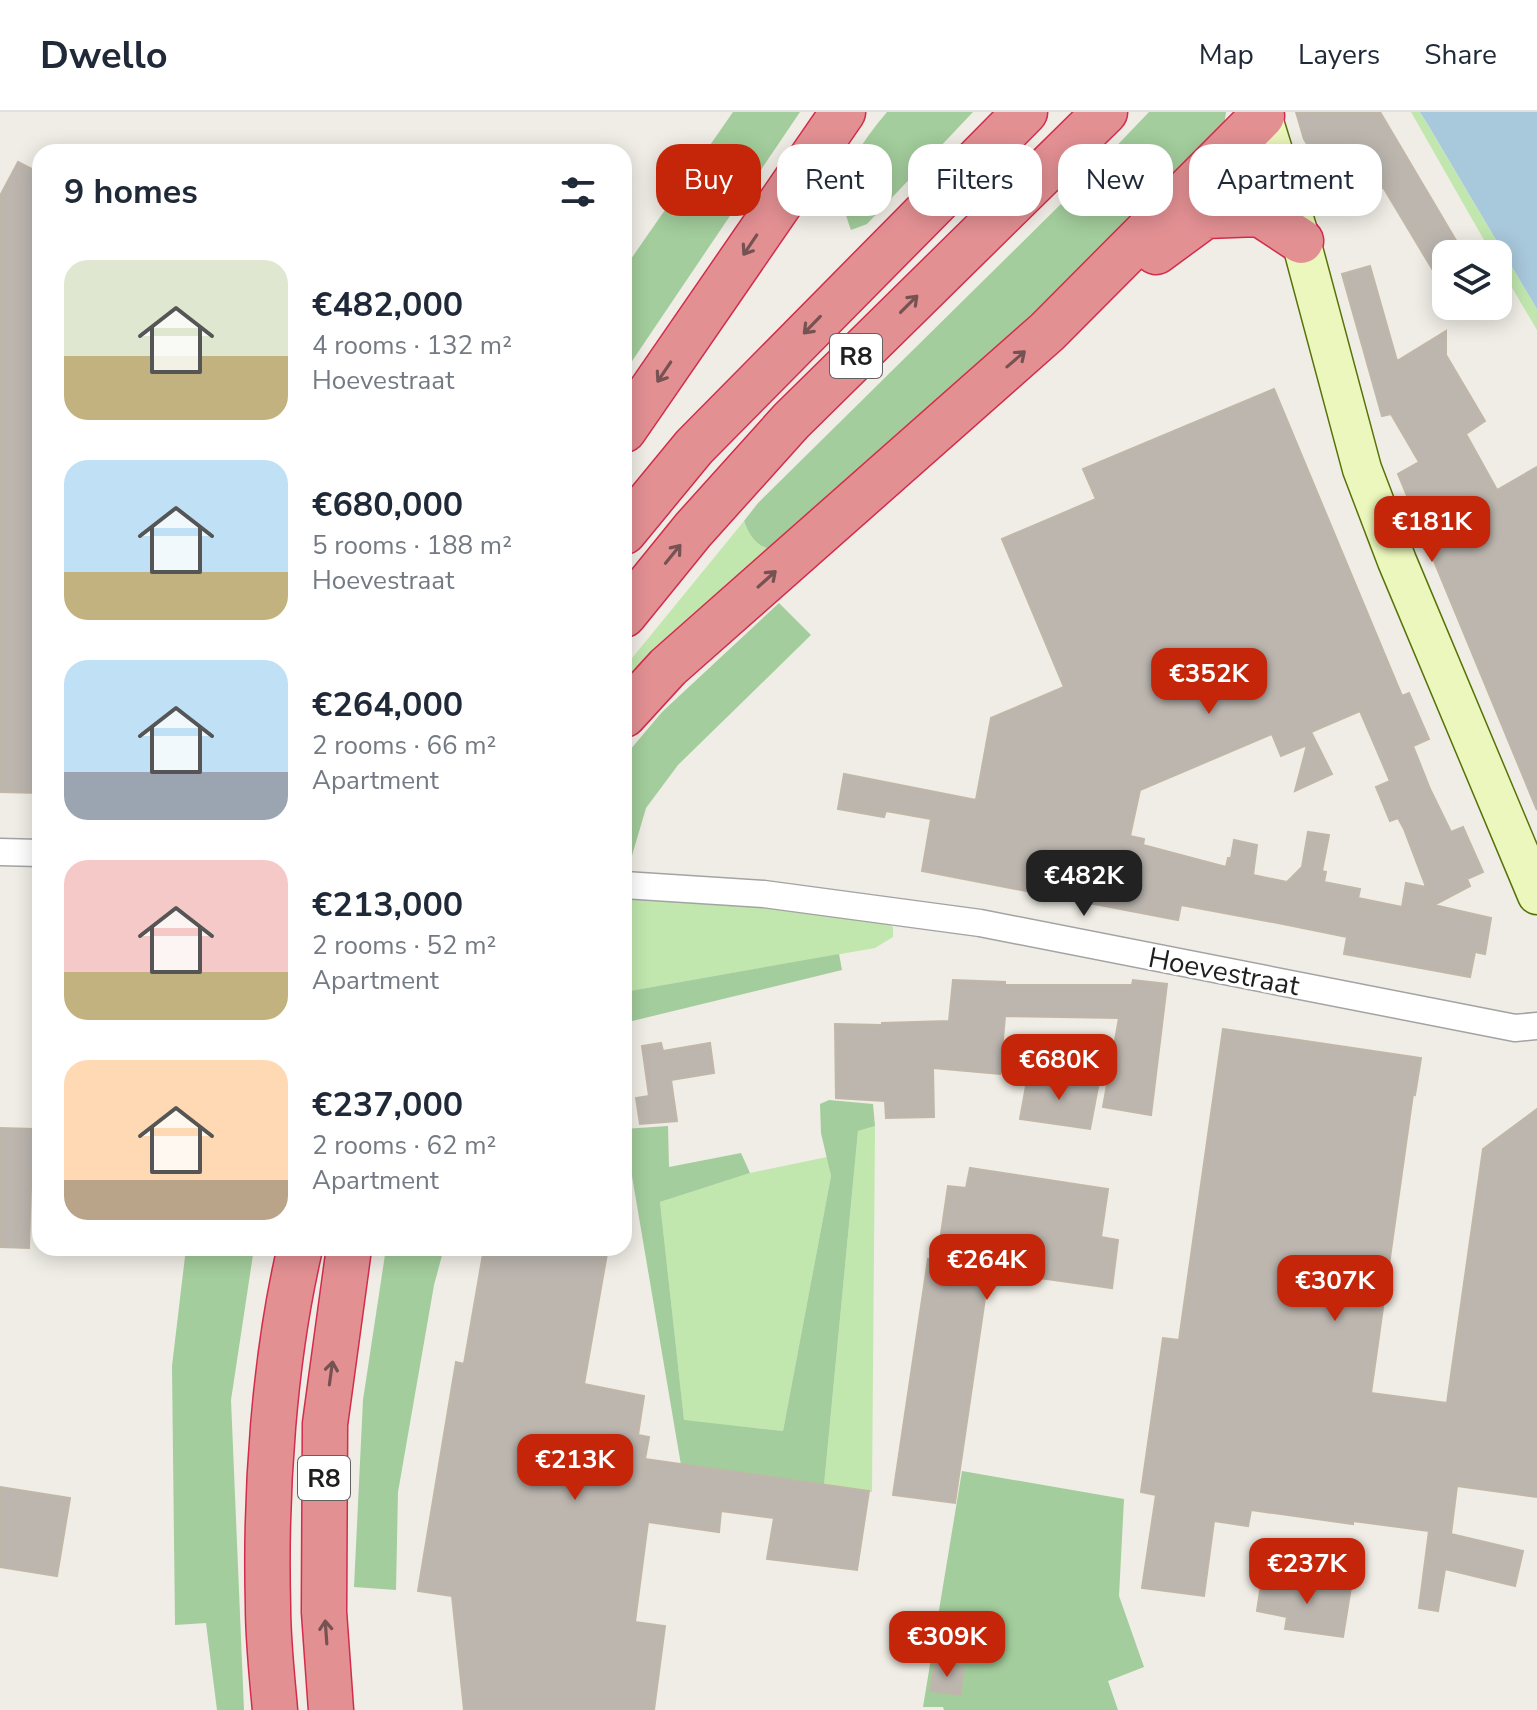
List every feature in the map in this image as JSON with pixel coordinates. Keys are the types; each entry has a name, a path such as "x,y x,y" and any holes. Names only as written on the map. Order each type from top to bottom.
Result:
{"highway":[{"path":"632,418 843,112"},
{"name":"R8","path":"632,522 694,447 1025,112"},
{"name":"R8","path":"632,605 693,530 791,421 1105,112"},
{"path":"632,706 668,667 1047,332 1262,114"},
{"path":"1047,332 1205,216 1260,214 1301,241"},
{"name":"R8","path":"275,1710 268,1606 274,1432 290,1290 298,1256"},
{"name":"R8","path":"331,1710 324,1612 325,1424 348,1256"}],"street":[{"path":"1262,114 1301,241 1362,469 1397,561 1537,895"},
{"path":"0,852 32,853"},
{"name":"Hoevestraat","path":"632,886 764,894 980,923 1515,1028 1537,1026"}],"green space":[{"path":"733,112 800,112 761,170 761,144 711,144"},
{"path":"887,112 973,112 943,144 908,144 908,181 892,198 892,144 863,144"},
{"path":"1149,112 1226,112 1223,133 1214,144 1189,144 1189,173 1173,192 1173,144 1118,144"},
{"path":"1411,112 1420,112 1496,240 1484,240"},
{"path":"1058,207 1058,216 1152,216 1137,234 776,550 756,542 744,521 758,503"},
{"path":"661,216 730,216 632,361 632,257"},
{"path":"846,216 875,216 867,224 851,230"},
{"path":"1512,267 1537,309 1537,330 1512,288"},
{"path":"744,521 756,542 776,550 632,685 632,658"},
{"path":"779,603 811,635 678,765 646,808 632,856 632,748 662,712"},
{"path":"632,893 713,899 888,923 893,927 893,937 875,948 632,991"},
{"path":"839,954 842,970 632,1021 632,991"},
{"path":"829,1100 873,1104 875,1126 858,1131 824,1485 681,1465 632,1176 632,1128 668,1126 669,1167 741,1153 750,1173 660,1202 684,1420 783,1431 831,1176 821,1133 820,1104"},
{"path":"875,1126 872,1492 824,1485 858,1131"},
{"path":"827,1157 831,1176 783,1431 684,1421 660,1202 750,1173"},
{"path":"185,1256 253,1256 231,1400 244,1710 217,1710 206,1623 175,1625 172,1366"},
{"path":"385,1256 442,1256 434,1285 398,1492 396,1590 354,1587 363,1400"},
{"path":"962,1471 1124,1499 1119,1596 1144,1667 1108,1681 1118,1710 944,1710 943,1707 923,1707"}],"water":[{"path":"1420,112 1537,112 1537,309 1512,267 1512,240 1496,240"}],"building":[{"path":"1296,112 1380,112 1456,240 1432,240 1432,269 1382,188 1382,144 1307,144"},
{"path":"18,162 32,169 32,793 0,792 0,196"},
{"path":"1370,266 1397,361 1446,331 1446,355 1485,421 1466,434 1497,490 1537,467 1537,810 1398,474 1419,462 1391,414 1382,416 1342,274"},
{"path":"1274,389 1402,696 1409,693 1429,739 1413,746 1430,789 1451,832 1463,827 1483,872 1467,879 1470,886 1434,905 1491,918 1485,954 1475,952 1470,977 1344,954 1347,937 1283,924 1181,905 1178,920 922,871 931,819 886,811 884,817 838,809 844,774 976,800 991,718 1064,687 1002,539 1096,499 1083,469","holes":["1360,711 1390,781 1376,787 1390,821 1398,818 1404,829 1426,887 1406,883 1402,907 1358,898 1360,889 1324,882 1326,872 1322,871 1329,835 1308,832 1302,867 1287,882 1253,875 1257,845 1234,840 1226,867 1143,845 1144,839 1130,836 1140,790 1272,734 1281,756 1307,745 1295,791 1332,774 1311,732"]},
{"path":"953,980 1005,982 1005,985 1132,985 1133,980 1167,984 1151,1115 1103,1107 1119,1018 1005,1016 1000,1074 933,1068 934,1117 886,1118 885,1101 836,1098 835,1024 949,1021"},
{"path":"1223,1029 1421,1058 1413,1094 1371,1393 1447,1403 1483,1149 1537,1109 1537,1497 1457,1486 1451,1534 1523,1551 1515,1586 1445,1569 1438,1611 1419,1608 1429,1531 1251,1510 1248,1526 1214,1521 1204,1596 1142,1588 1156,1495 1141,1492 1163,1338 1179,1340"},
{"path":"661,1043 663,1051 710,1043 714,1073 671,1080 677,1121 640,1124 636,1098 649,1096 642,1046"},
{"path":"1028,1075 1098,1087 1090,1129 1020,1119"},
{"path":"0,1128 32,1129 29,1248 0,1247"},
{"path":"970,1168 1108,1189 1101,1237 1118,1240 1112,1288 989,1271 955,1503 893,1495 928,1259 937,1261 948,1186 966,1188"},
{"path":"483,1256 607,1256 584,1384 644,1396 638,1435 649,1437 645,1459 869,1491 857,1570 767,1559 774,1518 721,1511 719,1532 648,1522 635,1622 665,1626 654,1710 464,1710 452,1596 418,1591 456,1362 464,1364"},
{"path":"0,1487 70,1498 57,1576 0,1567"},
{"path":"1262,1578 1320,1587 1321,1583 1351,1587 1343,1637 1285,1629 1287,1617 1257,1611"},
{"path":"935,1663 964,1667 960,1695 930,1691"}]}
